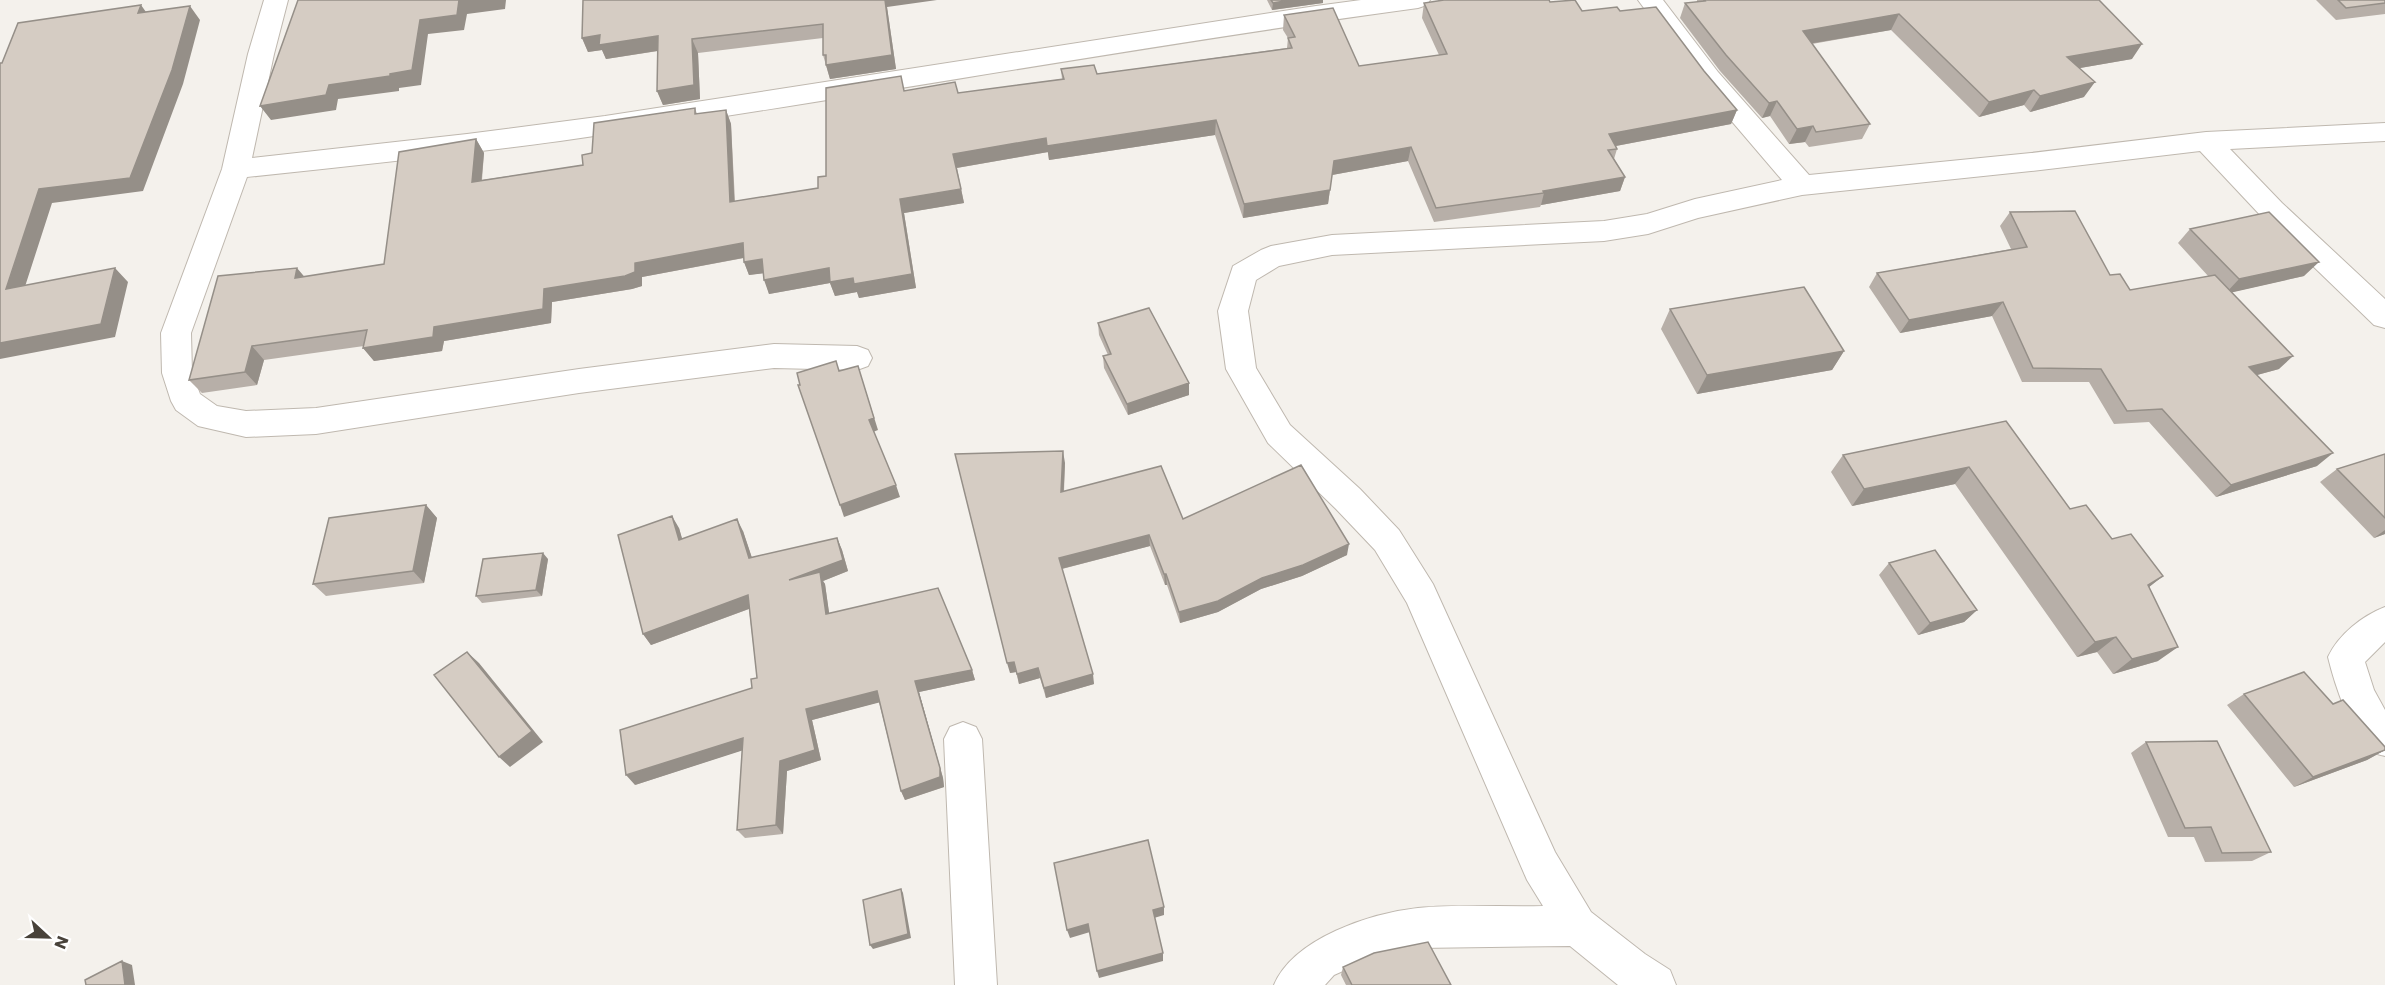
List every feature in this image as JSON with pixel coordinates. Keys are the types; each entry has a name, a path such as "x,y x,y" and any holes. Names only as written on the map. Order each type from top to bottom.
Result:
{"street":[{"path":"276,0 261,54 236,169 176,333 177,373 187,401 209,417 246,424 316,421 579,381 774,356 857,358"},
{"path":"236,169 604,125 1233,24 1418,0"},
{"path":"1650,0 1708,78 1802,185"},
{"path":"1655,985 1629,969 1577,926 1541,866 1421,595 1387,540 1280,434 1241,369 1233,311 1243,274 1271,257 1332,245 1604,231 1648,224 1695,209 1802,185 2031,162 2206,141 2385,132"},
{"path":"2206,141 2272,210 2385,317"},
{"path":"2385,623 2377,627 2346,657 2353,689 2374,727 2385,739"},
{"path":"963,738 976,985"},
{"path":"1295,985 1320,961 1367,939 1418,928 1577,926"}],"building":[{"path":"298,0 459,0 457,15 420,20 412,70 390,74 390,76 329,85 326,95 260,106"},
{"path":"583,0 885,0 892,55 826,65 826,55 823,55 823,24 692,39 694,85 657,91 658,36 599,45 600,35 582,38"},
{"path":"1271,0 1290,0 1273,3"},
{"path":"1444,0 1549,0 1550,2 1575,0 1582,11 1617,7 1620,11 1656,7 1704,71 1737,110 1609,134 1617,149 1608,150 1625,177 1543,191 1544,193 1436,208 1411,147 1334,161 1330,190 1244,204 1216,120 1047,146 1046,138 953,154 961,189 900,199 912,274 854,284 853,278 830,282 829,268 764,280 762,259 744,262 743,243 635,263 635,272 625,276 544,289 543,309 434,327 433,337 363,348 367,330 252,346 245,372 189,380 218,276 297,268 295,278 384,264 399,152 476,139 472,182 583,165 582,155 592,153 594,123 695,108 695,114 726,110 730,202 818,188 818,177 826,176 826,88 901,76 904,91 955,82 958,93 1064,79 1061,69 1094,65 1097,74 1292,48 1288,38 1295,37 1284,15 1333,8 1359,66 1447,54 1424,3"},
{"path":"1704,0 2099,0 2142,44 2067,57 2095,82 2040,96 2034,90 1989,102 1899,14 1803,31 1870,124 1816,132 1813,126 1797,129 1777,101 1769,103 1726,55 1685,3"},
{"path":"2338,0 2385,0 2385,3 2346,8"},
{"path":"141,5 138,13 190,6 172,70 130,178 39,189 6,289 115,268 101,324 0,343 0,63 2,63 18,23"},
{"path":"2075,211 2110,275 2120,274 2130,290 2215,275 2293,356 2249,367 2333,453 2231,485 2162,409 2127,411 2101,369 2033,368 2003,302 1909,320 1877,273 2027,247 2010,212"},
{"path":"2269,212 2319,262 2239,279 2190,229"},
{"path":"1804,287 1844,351 1707,375 1670,309"},
{"path":"1149,308 1189,383 1127,404 1103,356 1111,354 1098,323"},
{"path":"836,361 839,371 858,366 874,418 869,420 896,485 840,505 798,385 800,385 797,373"},
{"path":"2006,421 2070,509 2086,505 2112,539 2131,534 2163,576 2148,585 2178,647 2132,659 2116,637 2095,642 1969,467 1864,489 1843,455"},
{"path":"1063,451 1061,492 1161,466 1183,519 1301,465 1349,544 1303,565 1262,578 1218,601 1179,612 1149,535 1059,558 1093,674 1044,688 1038,668 1017,674 1014,662 1007,663 955,454"},
{"path":"2385,454 2385,518 2337,469"},
{"path":"426,505 413,571 313,584 329,518"},
{"path":"672,516 679,540 737,519 749,558 837,538 843,560 789,580 820,572 826,614 938,588 972,670 915,681 940,768 940,777 901,791 877,691 806,709 815,750 780,761 776,825 737,830 743,738 626,775 620,730 752,688 751,679 757,678 748,595 643,634 618,535"},
{"path":"1935,550 1977,610 1930,623 1889,563"},
{"path":"543,553 536,590 476,596 483,559"},
{"path":"467,652 532,731 499,757 434,675"},
{"path":"2304,672 2333,704 2343,700 2385,747 2385,750 2313,777 2244,694"},
{"path":"2217,741 2271,852 2222,853 2211,827 2185,828 2146,742"},
{"path":"1148,840 1164,907 1153,910 1163,953 1097,971 1088,924 1067,930 1054,863"},
{"path":"901,889 908,934 870,945 863,900"},
{"path":"1428,942 1451,985 1352,985 1343,967 1374,953"},
{"path":"122,961 125,985 86,985 85,980"}]}
